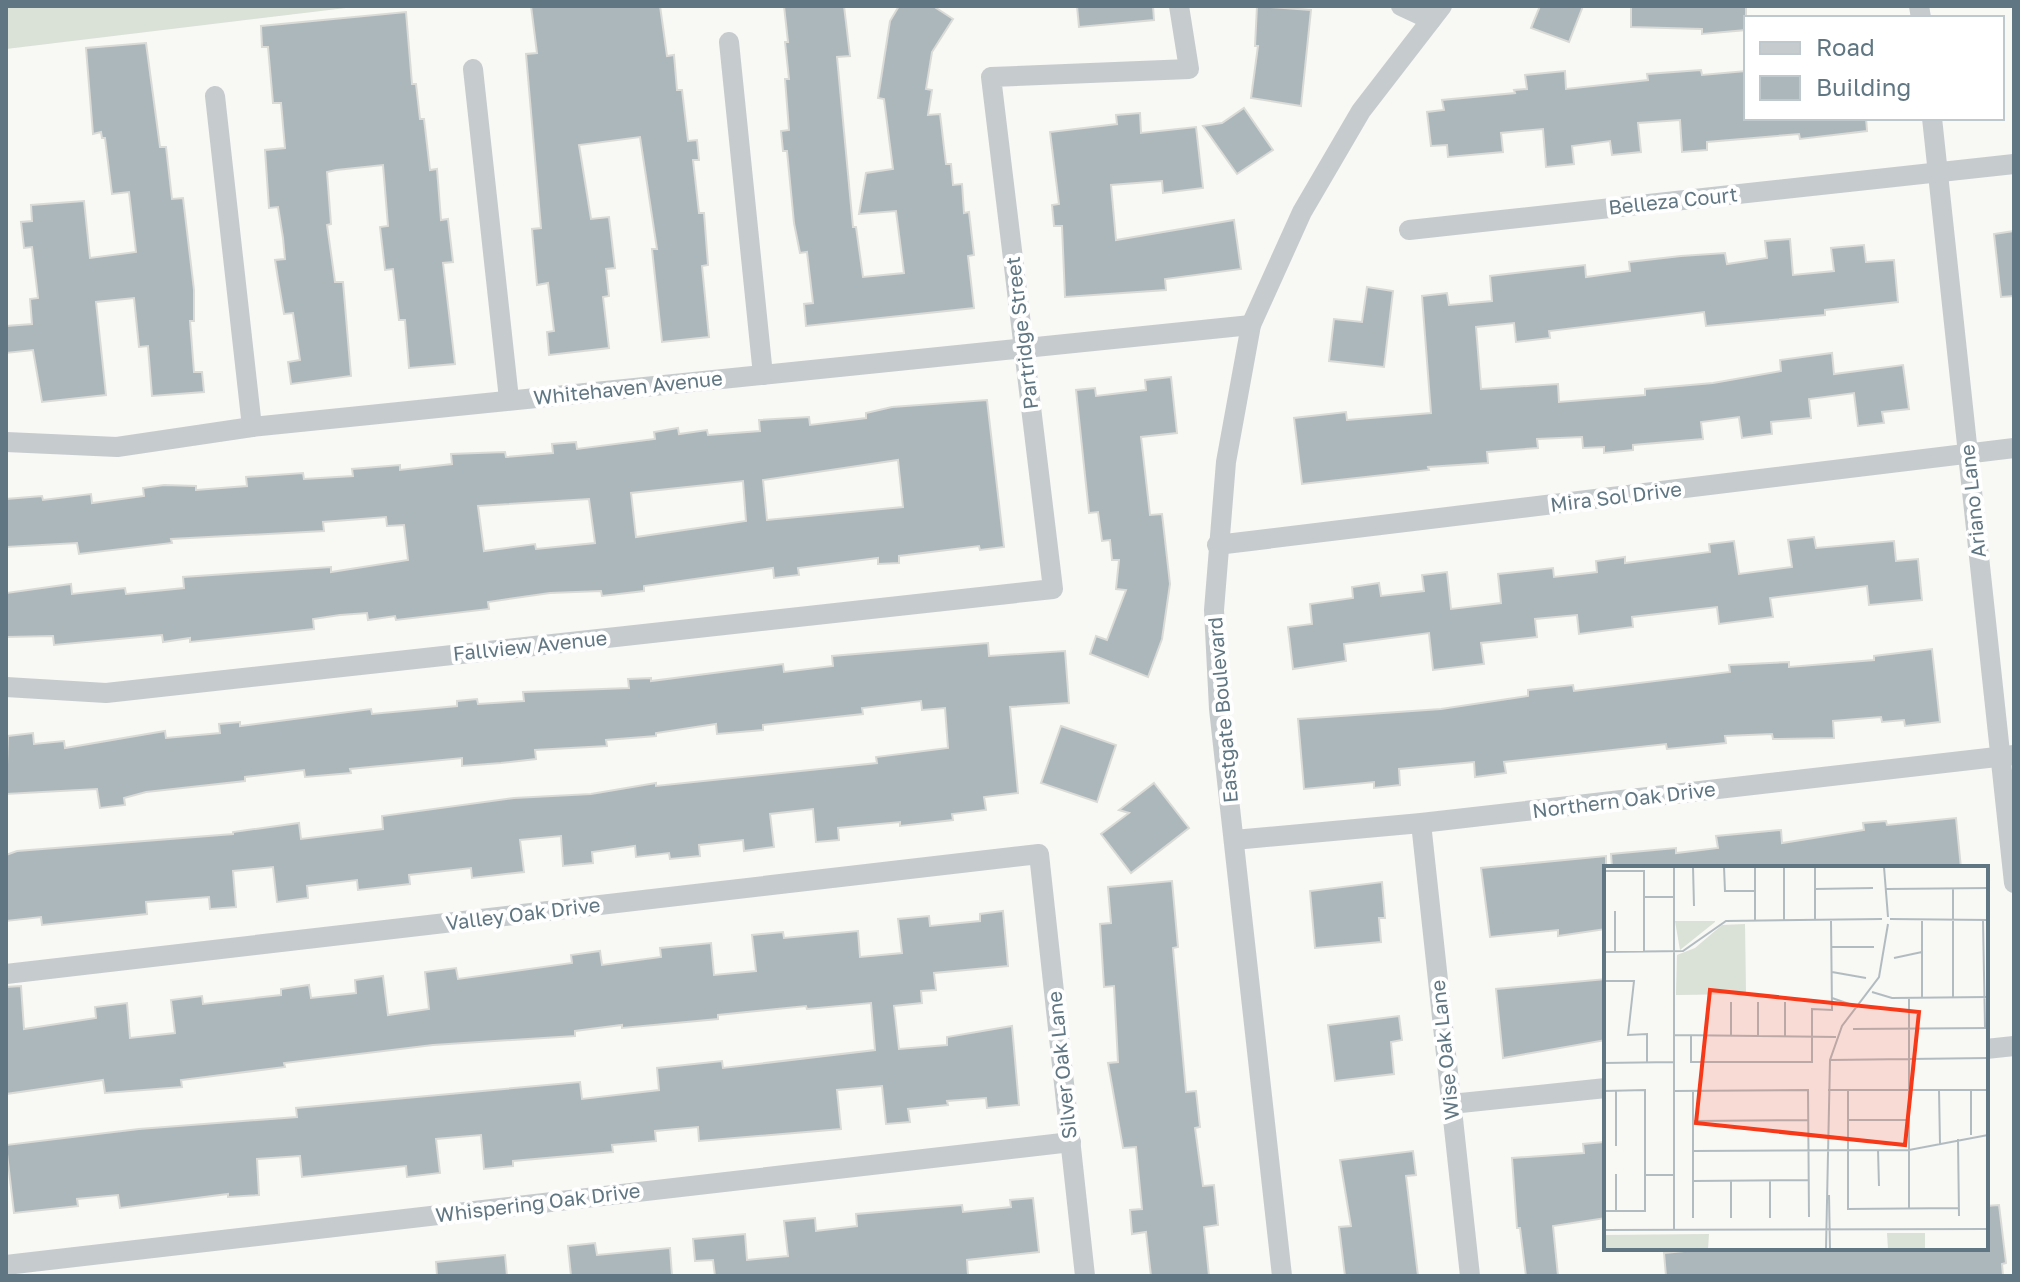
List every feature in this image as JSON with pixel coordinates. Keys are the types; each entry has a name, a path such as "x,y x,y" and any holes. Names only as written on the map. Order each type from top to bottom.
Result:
{"street":[{"name":"Partridge Street","path":"1053,589 991,77 1189,69 1179,6"},
{"path":"1401,6 1436,13"},
{"name":"Eastgate Boulevard","path":"1282,1276 1216,670 1217,545 1226,462 1251,325 1302,212 1354,124 1436,13"},
{"path":"729,42 763,375"},
{"path":"473,69 509,399"},
{"path":"215,96 252,427"},
{"name":"Ariano Lane","path":"1932,120 1968,454 2007,755 2014,883"},
{"name":"Belleza Court","path":"1409,230 2014,164"},
{"name":"Whitehaven Avenue","path":"6,442 117,447 252,427 509,399 1251,325"},
{"name":"Mira Sol Drive","path":"1217,545 2014,448"},
{"name":"Fallview Avenue","path":"6,687 106,693 1053,589"},
{"name":"Northern Oak Drive","path":"1234,840 1421,823 2007,755"},
{"name":"Wise Oak Lane","path":"1421,823 1470,1276"},
{"name":"Valley Oak Drive","path":"6,974 1039,854"},
{"name":"Silver Oak Lane","path":"1039,854 1085,1276"},
{"path":"1988,1049 2014,1046"},
{"path":"1451,1104 1604,1088"},
{"name":"Whispering Oak Drive","path":"6,1265 1071,1142"}],"shaded area":[{"path":"6,6 354,6 354,7 6,49"}],"building":[{"path":"531,6 660,6 667,56 674,55 677,90 682,90 688,141 697,140 699,160 693,160 699,213 704,213 708,265 702,266 709,337 662,342 652,249 657,249 640,137 579,145 591,219 609,217 615,268 606,269 609,296 603,297 609,348 549,355 547,332 554,331 548,283 537,285 532,229 541,228 526,54 537,53"},
{"path":"784,6 844,6 850,56 837,57 853,227 856,227 863,277 904,273 896,211 859,214 866,173 893,169 884,99 878,98 890,21 899,6 933,6 953,19 932,52 926,89 932,90 928,115 940,114 946,164 951,164 953,185 962,184 964,213 969,212 974,255 968,256 974,308 806,326 804,304 813,303 807,252 800,253 787,151 783,151 781,131 789,130 785,79 789,79 785,42 788,42"},
{"path":"1077,6 1153,6 1154,20 1079,27"},
{"path":"1257,6 1311,10 1301,106 1251,98 1258,46 1255,46"},
{"path":"1540,6 1583,6 1569,42 1531,28"},
{"path":"1631,6 1746,6 1744,30 1702,34 1702,29 1631,27"},
{"path":"406,12 412,84 416,84 420,119 424,119 430,170 437,169 441,220 448,219 453,262 443,263 455,364 409,368 405,320 399,320 393,269 385,270 380,227 388,226 383,165 336,170 327,172 331,224 327,225 335,282 343,282 351,376 291,384 288,362 300,360 293,313 284,314 278,279 275,260 285,259 283,238 278,207 269,208 265,150 285,148 281,103 273,103 268,47 262,47 261,26"},
{"path":"146,43 160,147 166,147 172,199 183,198 194,290 194,321 190,321 194,372 202,372 204,392 152,396 148,346 139,347 134,298 96,302 106,395 42,402 33,350 6,353 6,326 32,324 30,299 38,298 32,247 24,248 21,222 32,221 31,205 84,201 90,258 136,252 129,192 112,194 105,138 102,138 101,132 93,134 86,48"},
{"path":"1701,70 1702,75 1744,71 1744,120 1866,120 1867,131 1800,139 1799,134 1707,142 1707,150 1682,152 1680,120 1638,123 1641,152 1612,155 1610,141 1572,146 1574,164 1546,167 1543,129 1501,133 1503,152 1448,157 1447,145 1431,146 1427,112 1444,110 1442,100 1515,93 1514,90 1527,89 1525,75 1565,71 1566,89 1648,80 1647,74"},
{"path":"1244,108 1273,150 1237,174 1203,126 1222,123"},
{"path":"1140,113 1141,133 1196,127 1203,188 1163,193 1162,181 1111,185 1116,240 1234,220 1241,269 1165,279 1166,290 1065,297 1062,226 1054,226 1052,205 1059,204 1050,132 1117,124 1116,115"},
{"path":"2014,231 2014,296 2001,297 1994,234"},
{"path":"1790,239 1793,275 1834,271 1831,248 1864,245 1866,262 1894,260 1898,302 1825,310 1825,315 1706,326 1704,312 1549,331 1550,338 1516,342 1514,323 1476,327 1481,389 1558,384 1559,402 1645,395 1645,389 1713,383 1781,371 1780,360 1832,353 1834,374 1903,365 1909,409 1882,412 1884,423 1858,426 1854,393 1809,399 1811,418 1771,422 1772,434 1742,438 1739,417 1701,422 1703,439 1633,445 1633,450 1604,453 1604,447 1583,448 1582,437 1537,439 1538,448 1487,452 1488,463 1428,467 1429,470 1302,484 1294,418 1346,412 1347,420 1431,413 1422,296 1447,293 1449,305 1492,301 1490,276 1585,265 1586,277 1630,271 1629,262 1725,253 1727,264 1767,258 1765,241"},
{"path":"1367,287 1393,291 1384,367 1329,361 1334,319 1362,322"},
{"path":"1171,377 1177,433 1141,437 1150,515 1162,514 1170,584 1162,639 1148,677 1090,654 1096,636 1107,640 1126,590 1116,589 1119,560 1112,560 1110,540 1102,541 1098,512 1089,513 1076,390 1095,388 1096,396 1146,390 1145,380"},
{"path":"987,400 1004,547 980,550 979,546 899,556 899,563 878,564 878,558 798,568 799,575 774,578 773,568 644,586 644,591 602,596 601,591 550,593 488,602 489,609 396,620 395,616 368,620 367,613 340,615 313,619 314,629 190,642 190,638 163,642 162,635 54,645 53,636 6,637 6,593 71,584 72,594 125,588 126,594 184,588 183,577 331,567 331,572 408,560 404,525 387,526 386,517 323,522 324,531 171,539 172,543 79,554 77,543 6,547 6,499 42,496 43,500 91,494 92,503 144,496 143,488 164,485 196,486 196,490 247,486 246,477 303,473 304,479 353,476 352,469 400,465 400,470 452,464 451,454 505,452 506,457 553,453 552,444 576,442 577,449 655,439 654,432 678,428 679,434 707,430 708,435 760,431 759,420 809,417 810,425 866,418 866,413 892,407","holes":["898,460 903,507 767,520 763,480","743,481 746,521 636,537 631,493","589,499 595,543 536,549 535,544 484,551 478,506"]},
{"path":"1814,537 1816,548 1894,541 1896,561 1918,559 1922,600 1869,605 1867,586 1770,598 1773,617 1719,624 1717,607 1632,617 1633,627 1579,634 1577,615 1535,619 1537,637 1481,643 1484,664 1433,670 1429,633 1344,644 1346,661 1293,669 1288,627 1312,624 1310,604 1353,598 1352,587 1379,583 1381,596 1424,591 1422,575 1447,572 1451,609 1501,603 1498,574 1553,568 1554,577 1597,572 1596,561 1625,557 1625,563 1710,552 1709,544 1734,541 1739,574 1792,567 1788,540"},
{"path":"988,643 989,656 1065,651 1069,703 1010,707 1018,793 984,797 986,810 952,814 953,820 838,828 839,840 816,842 813,809 770,814 774,847 744,851 743,840 699,845 700,856 670,859 669,853 636,857 635,846 592,852 593,863 563,866 561,836 520,840 524,872 472,878 471,868 409,875 410,884 358,890 357,880 307,886 308,898 277,902 273,867 233,871 236,907 210,909 209,897 146,902 147,914 42,925 41,917 6,921 6,855 17,851 233,834 299,823 301,839 383,829 382,816 514,798 591,794 656,783 656,786 877,763 876,757 948,748 945,708 922,710 921,701 862,708 863,714 763,725 763,730 717,734 716,724 656,733 656,736 606,740 607,746 535,750 536,759 501,763 462,766 462,758 350,769 351,773 305,777 304,770 245,777 245,781 146,792 124,798 125,805 100,808 97,789 6,794 8,736 33,733 34,744 64,741 65,748 165,731 166,738 220,733 219,724 240,722 240,726 371,709 372,714 457,706 457,701 477,699 478,704 524,701 523,692 629,688 628,679 651,678 651,681 783,664 784,672 833,666 832,656"},
{"path":"1932,649 1940,722 1905,726 1904,720 1882,722 1881,717 1833,721 1834,738 1773,739 1772,734 1725,736 1726,743 1667,749 1666,744 1504,762 1506,773 1475,777 1474,762 1399,769 1400,785 1374,788 1374,782 1304,789 1298,719 1441,709 1528,696 1528,690 1573,685 1574,691 1730,672 1729,665 1789,662 1789,667 1874,660 1874,656"},
{"path":"1061,726 1116,745 1097,802 1041,783"},
{"path":"1154,783 1189,828 1131,873 1101,834 1129,813 1119,810"},
{"path":"1956,818 1961,866 1612,866 1611,854 1676,848 1676,853 1718,848 1716,836 1781,830 1782,843 1864,830 1863,823 1886,821 1887,825"},
{"path":"1606,856 1604,929 1558,936 1558,930 1490,937 1481,868"},
{"path":"1172,881 1178,947 1173,948 1186,1092 1196,1091 1200,1127 1195,1128 1203,1186 1214,1185 1218,1225 1204,1227 1209,1276 1151,1276 1146,1232 1132,1234 1130,1210 1142,1209 1136,1147 1123,1148 1108,1063 1118,1062 1114,986 1104,987 1100,924 1111,923 1108,887"},
{"path":"1382,882 1385,918 1379,918 1381,942 1315,948 1310,891"},
{"path":"1003,911 1008,966 934,973 936,990 921,991 922,1003 894,1006 899,1049 947,1045 947,1037 1012,1026 1019,1105 987,1108 986,1098 947,1101 948,1105 908,1109 910,1122 886,1124 882,1086 837,1090 841,1129 699,1141 698,1127 655,1131 656,1141 612,1145 613,1152 513,1161 513,1166 484,1169 481,1135 436,1139 440,1173 407,1177 406,1166 302,1177 300,1156 257,1159 259,1195 228,1197 228,1194 120,1208 118,1195 77,1199 78,1206 14,1213 6,1145 139,1129 297,1117 296,1108 580,1082 582,1099 659,1090 657,1068 722,1061 723,1068 875,1050 871,1003 807,1009 806,1006 718,1015 718,1019 575,1031 575,1036 433,1045 284,1063 285,1067 181,1080 182,1087 105,1093 103,1080 6,1094 6,987 21,986 24,1029 96,1018 95,1007 127,1003 130,1038 175,1033 171,1000 202,996 203,1004 281,995 281,989 309,985 311,998 356,993 355,980 383,976 388,1015 429,1009 425,972 456,968 458,979 572,963 571,955 600,951 602,965 661,957 660,948 711,943 714,975 756,971 752,935 783,932 784,938 858,931 860,957 902,953 898,919 929,916 930,926 980,921 980,914"},
{"path":"1604,979 1604,1040 1503,1058 1496,989"},
{"path":"1399,1016 1402,1040 1391,1042 1394,1074 1335,1081 1328,1025"},
{"path":"1604,1142 1604,1218 1553,1226 1558,1276 1526,1276 1520,1228 1517,1228 1512,1158 1584,1153 1583,1144"},
{"path":"1413,1151 1416,1175 1406,1176 1418,1276 1345,1276 1339,1227 1351,1226 1340,1160"},
{"path":"1033,1198 1039,1252 967,1260 968,1276 715,1276 713,1260 695,1261 693,1239 745,1234 747,1260 788,1256 784,1221 815,1218 816,1231 857,1226 856,1214 962,1205 963,1212 1011,1207 1010,1200"},
{"path":"1999,1205 2006,1263 2002,1264 2003,1276 1666,1276 1664,1253 1695,1250 1988,1250 1988,1206"},
{"path":"595,1243 597,1255 670,1248 672,1276 571,1276 568,1246"},
{"path":"505,1255 507,1276 437,1276 436,1262"}]}
